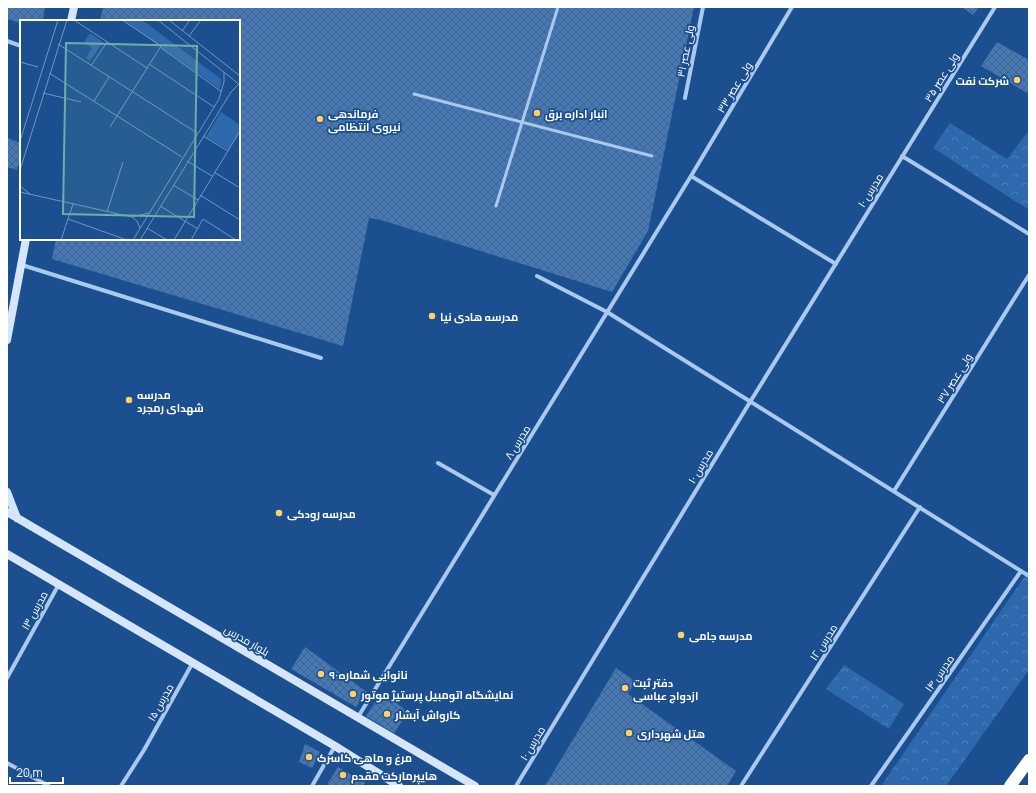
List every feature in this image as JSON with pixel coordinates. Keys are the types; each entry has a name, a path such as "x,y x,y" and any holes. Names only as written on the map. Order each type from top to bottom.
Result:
{"highway":[{"path":"1010,786 1029,760"}],"street":[{"path":"71,20 74,7"},
{"name":"ولی عصر ۳۱","path":"685,98 703,7"},
{"name":"ولی عصر ۳۳","path":"691,176 792,7"},
{"name":"ولی عصر ۳۵","path":"902,156 995,7"},
{"path":"7,41 20,46"},
{"path":"902,156 1029,234"},
{"name":"مدرس ۱۰","path":"516,786 902,156"},
{"path":"691,176 836,264"},
{"name":"مدرس ۸","path":"358,717 691,176"},
{"path":"7,340 26,240"},
{"path":"21,264 321,358"},
{"name":"ولی عصر ۳۷","path":"894,491 1029,275"},
{"path":"537,276 607,312 1029,576"},
{"path":"438,462 494,495"},
{"path":"7,492 17,518"},
{"name":"مدرس ۱۲","path":"741,786 920,508"},
{"name":"بلوار مدرس","path":"7,512 476,786"},
{"path":"7,554 192,664 335,746 399,786"},
{"name":"مدرس ۱۴","path":"871,786 1021,571"},
{"name":"مدرس ۱۳","path":"7,678 59,584"},
{"name":"مدرس ۱۵","path":"121,786 144,750 192,664"},
{"path":"312,786 335,746"},
{"path":"7,763 49,786"}],"lane":[{"path":"496,206 558,7"},
{"path":"414,94 652,156"}],"green space":[{"path":"950,123 1007,159 1029,130 1029,210 933,148"},
{"path":"1029,570 1029,670 946,786 881,786"},
{"path":"844,665 904,704 889,729 826,689"}],"building":[{"path":"7,7 45,7 43,20 20,20 20,23 7,19"},
{"path":"103,7 694,7 648,231 612,292 381,220 369,218 343,346 52,259 56,240 240,240 240,20 100,20"},
{"path":"962,7 979,7 973,15"},
{"name":"شرکت نفت","path":"997,42 1029,60 1029,94 981,66"},
{"path":"7,138 20,143 20,160 17,170 7,167"},
{"name":"نانوایی شماره۹۰","path":"305,647 367,692 356,707 291,669"},
{"name":"هتل شهرداری","path":"616,668 635,681 628,694 736,771 727,786 545,786"},
{"name":"کارواش آبشار","path":"382,692 408,712 394,733 366,716"},
{"name":"مرغ و ماهی کاسرک","path":"305,744 320,752 312,768 299,762"},
{"name":"هایپرمارکت مقدم","path":"338,767 365,782 363,786 326,786"}],"place":[{"name":"شرکت نفت","path":"1017,80"},
{"name":"انبار اداره برق","path":"537,113"},
{"name":"فرماندهی نیروی انتظامی","path":"320,119"},
{"name":"مدرسه هادی نیا","path":"432,316"},
{"name":"مدرسه شهدای رمجرد","path":"129,400"},
{"name":"مدرسه رودکی","path":"279,513"},
{"name":"مدرسه جامی","path":"681,635"},
{"name":"نانوایی شماره۹۰","path":"321,674"},
{"name":"دفتر ثبت ازدواج عباسی","path":"625,688"},
{"name":"نمایشگاه اتومبیل پرستیژ موتور","path":"353,694"},
{"name":"کارواش آبشار","path":"387,714"},
{"name":"هتل شهرداری","path":"629,733"},
{"name":"مرغ و ماهی کاسرک","path":"309,757"},
{"name":"هایپرمارکت مقدم","path":"343,775"}]}
